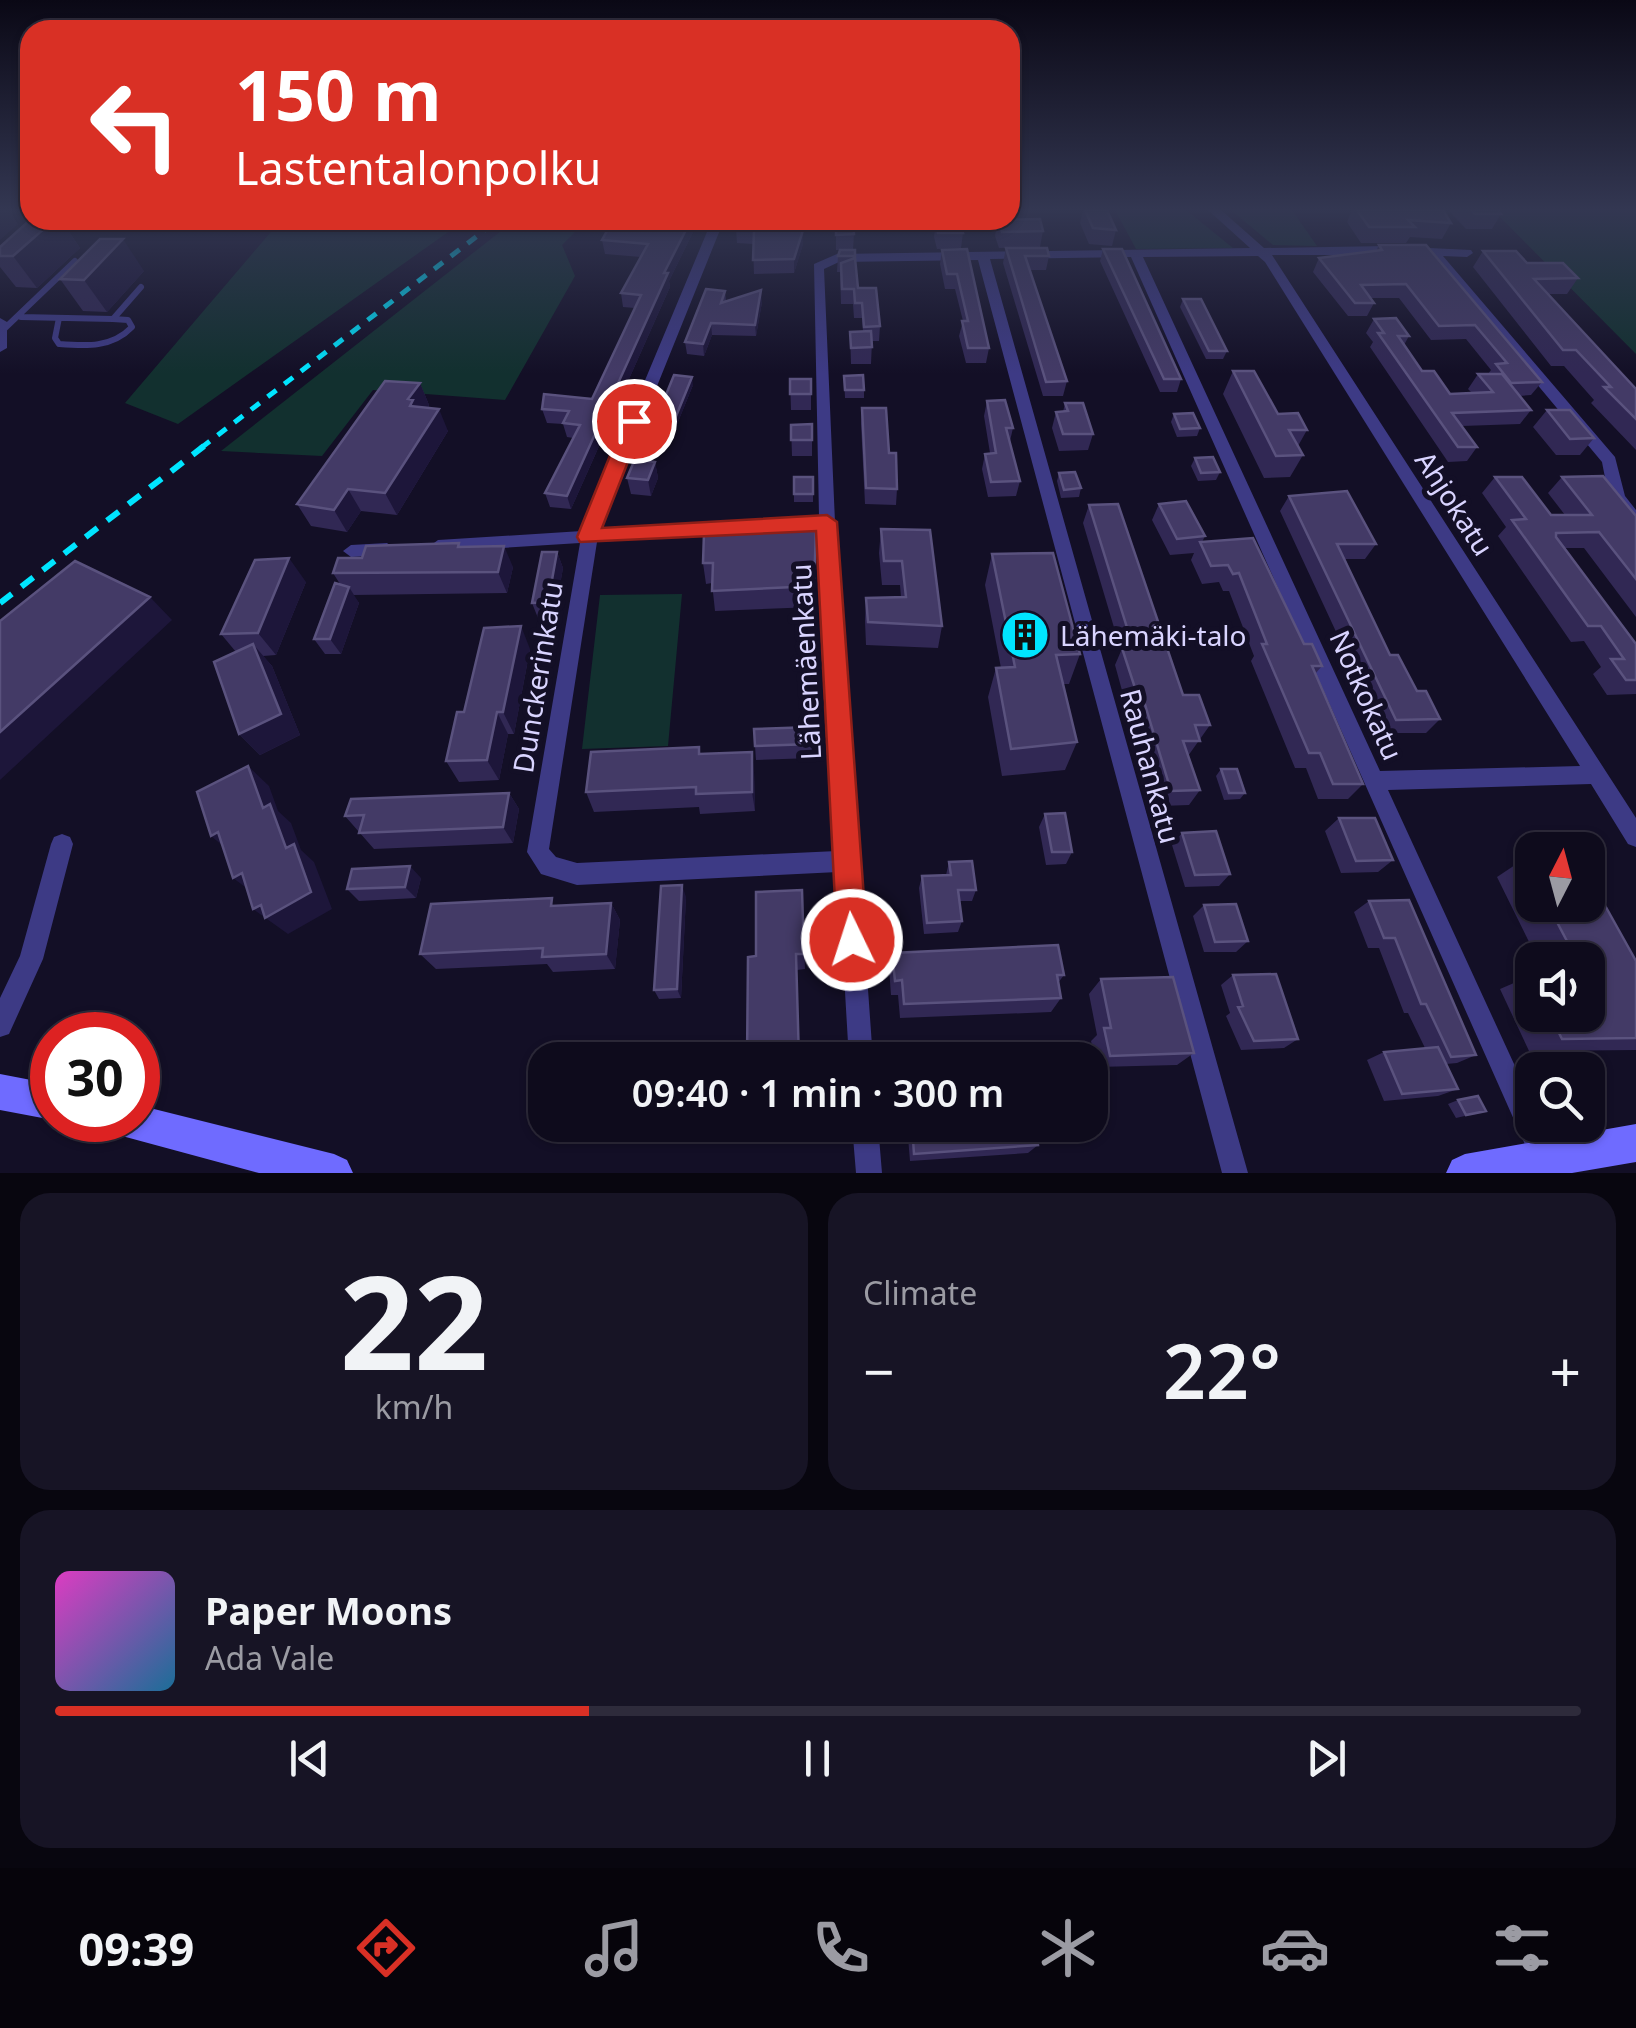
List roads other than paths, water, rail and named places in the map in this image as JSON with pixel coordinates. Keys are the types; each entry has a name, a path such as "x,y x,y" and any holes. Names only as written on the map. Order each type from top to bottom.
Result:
{"main road":[{"path":"0,1092 30,1098"},
{"path":"160,1129 334,1173"},
{"path":"1476,1172 1636,1143"}],"street":[{"name":"Dunckerinkatu","path":"700,265 588,537 538,852 549,866 577,874 846,861"},
{"name":"Lähemäenkatu","path":"820,265 827,522 860,1042"},
{"name":"Rauhankatu","path":"986,265 1235,1173"},
{"name":"Notkokatu","path":"1141,265 1544,1158"},
{"name":"Ahjokatu","path":"1272,265 1636,837"},
{"path":"1444,265 1610,461 1618,498 1636,520"},
{"path":"0,348 2,326"},
{"path":"351,551 827,522"},
{"path":"1372,781 1597,775"},
{"path":"0,1026 31,959 62,844"},
{"path":"867,1142 869,1173"}],"lane":[{"path":"2,326 20,317 71,265"},
{"path":"113,319 141,287"},
{"path":"20,317 113,319 128,320 132,327 111,343 59,344 54,338 58,318"}],"railway":[{"path":"201,448 440,265"},
{"path":"0,603 204,446"}],"place":[{"name":"Lähemäki-talo","path":"1025,635"}]}
